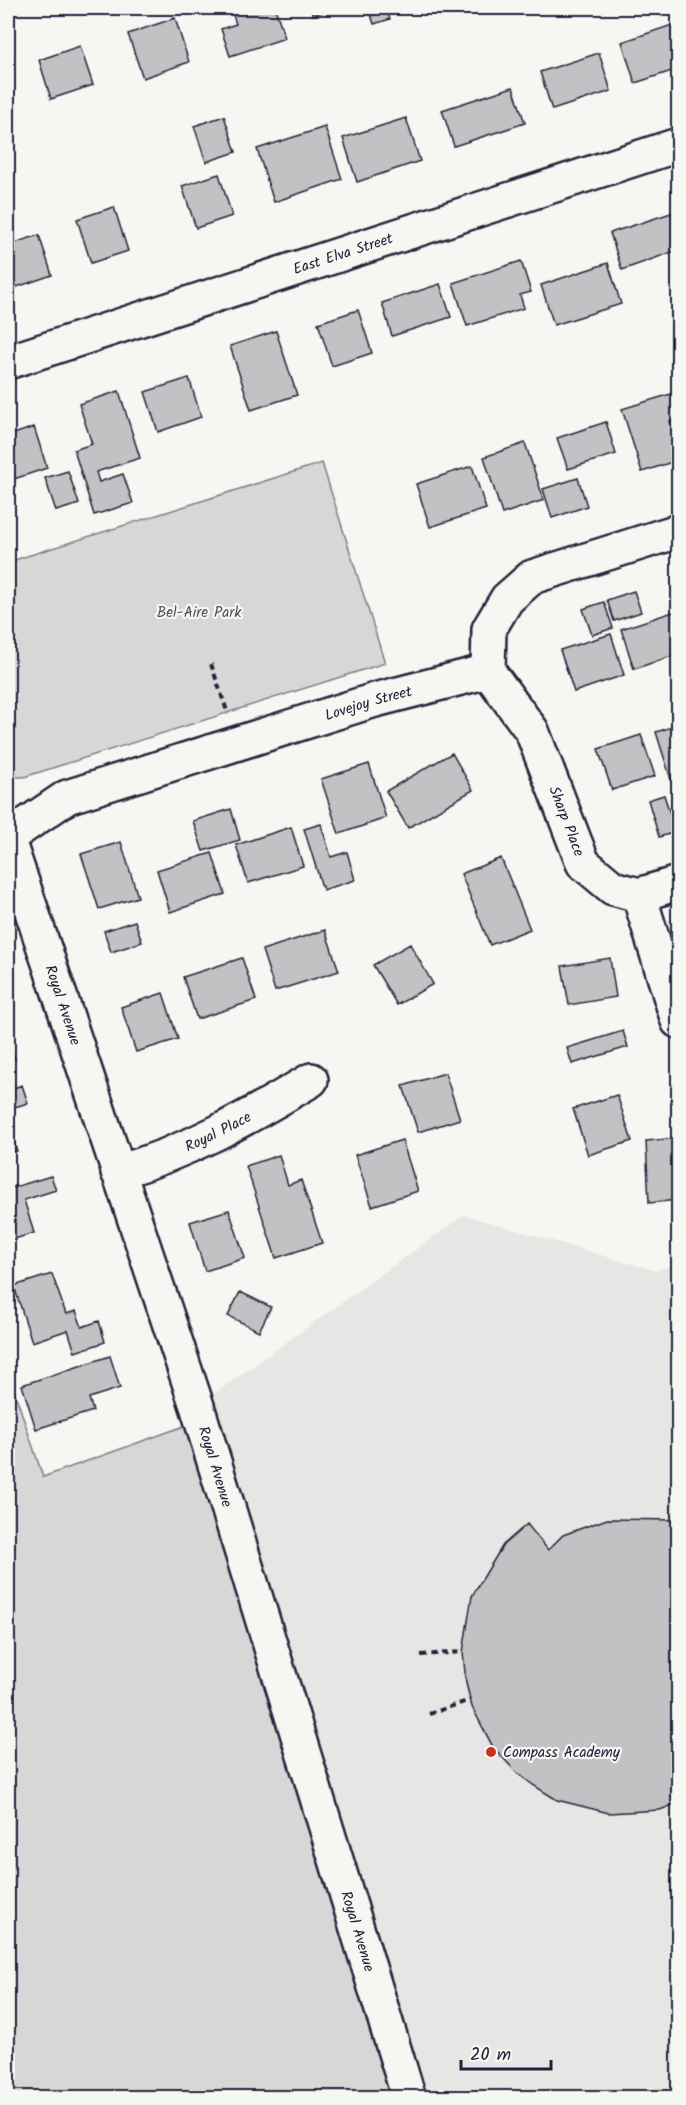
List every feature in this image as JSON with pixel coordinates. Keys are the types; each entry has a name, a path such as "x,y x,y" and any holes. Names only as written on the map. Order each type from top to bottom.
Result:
{"street":[{"name":"East Elva Street","path":"8,362 678,145"},
{"path":"488,670 489,629 507,599 532,576 678,531"},
{"name":"Lovejoy Street","path":"8,838 67,797 375,700 488,670"},
{"name":"Sharp Place","path":"488,670 532,731 583,863 613,888 639,895"},
{"name":"Royal Avenue","path":"8,838 196,1406 409,2097"},
{"path":"678,883 639,895 678,1021"},
{"name":"Royal Place","path":"118,1172 158,1160 236,1125 311,1080"}],"path":[{"path":"211,664 229,717"},
{"path":"421,1655 463,1652"},
{"path":"429,1714 470,1700"},
{"path":"676,1804 678,1809"}],"shaded area":[{"name":"Compass Academy","path":"464,1215 656,1271 678,1263 678,2097 409,2097 197,1406"}],"green space":[{"name":"Bel-Aire Park","path":"322,463 385,663 24,777 8,777 8,562"},
{"path":"8,1372 43,1477 201,1420 409,2097 8,2097"}],"building":[{"path":"275,8 285,38 230,56 221,29 236,24 231,9"},
{"path":"310,8 335,8 313,15"},
{"path":"369,8 386,8 390,19 374,24"},
{"path":"175,18 189,62 143,78 128,34"},
{"path":"678,23 678,69 635,83 622,42"},
{"path":"80,46 93,85 51,99 39,60"},
{"path":"599,53 611,91 552,110 540,72"},
{"path":"513,87 525,123 454,146 442,110"},
{"path":"8,93 17,122 8,125"},
{"path":"224,116 236,152 206,162 194,126"},
{"path":"406,118 420,161 357,182 343,138"},
{"path":"325,127 342,179 274,202 257,149"},
{"path":"219,174 232,216 196,228 182,186"},
{"path":"114,207 128,251 91,263 77,219"},
{"path":"674,212 678,226 678,250 622,270 610,233"},
{"path":"39,235 52,275 8,290 8,245"},
{"path":"521,261 531,292 520,295 524,308 467,326 453,283"},
{"path":"608,263 621,304 554,325 541,285"},
{"path":"440,284 451,317 392,336 382,303"},
{"path":"358,310 372,353 332,366 318,323"},
{"path":"276,331 297,395 251,410 230,346"},
{"path":"189,378 201,417 158,432 145,392"},
{"path":"119,391 140,458 96,472 99,482 123,474 133,503 94,515 74,450 92,444 79,404"},
{"path":"674,393 678,418 670,421 678,448 678,460 642,472 622,409"},
{"path":"606,422 616,454 568,469 557,438"},
{"path":"34,427 47,468 8,481 8,436"},
{"path":"525,443 544,500 502,514 484,457"},
{"path":"472,466 486,509 430,527 416,484"},
{"path":"68,471 79,504 56,511 45,478"},
{"path":"578,478 587,506 552,518 543,489"},
{"path":"634,591 641,612 614,621 607,600"},
{"path":"604,602 613,628 592,635 583,609"},
{"path":"676,611 678,654 634,669 621,629"},
{"path":"611,634 624,675 574,692 560,650"},
{"path":"678,725 678,787 674,789 656,732"},
{"path":"641,735 655,776 612,790 598,749"},
{"path":"452,753 473,790 408,828 386,791"},
{"path":"369,764 386,818 339,834 321,779"},
{"path":"664,795 676,832 659,837 648,800"},
{"path":"231,809 240,840 203,851 193,821"},
{"path":"321,824 331,857 347,852 355,880 323,890 304,829"},
{"path":"291,827 303,866 248,883 236,845"},
{"path":"121,842 138,897 99,909 81,854"},
{"path":"212,853 225,894 170,912 157,870"},
{"path":"501,858 530,929 490,945 461,874"},
{"path":"135,921 142,942 111,952 104,931"},
{"path":"325,930 339,971 275,991 262,950"},
{"path":"410,944 433,984 397,1005 373,965"},
{"path":"242,958 256,1000 197,1019 183,977"},
{"path":"610,958 616,997 569,1005 562,966"},
{"path":"163,993 178,1039 136,1052 121,1007"},
{"path":"623,1031 628,1047 572,1064 567,1048"},
{"path":"8,1040 15,1059 8,1061"},
{"path":"445,1073 460,1119 418,1132 403,1086"},
{"path":"22,1085 28,1103 8,1109 8,1090"},
{"path":"617,1095 632,1141 588,1155 573,1109"},
{"path":"10,1131 17,1151 8,1154 8,1132"},
{"path":"678,1138 678,1200 649,1203 646,1141"},
{"path":"402,1140 418,1191 372,1206 355,1155"},
{"path":"279,1155 288,1185 301,1180 322,1243 276,1258 246,1166"},
{"path":"51,1176 56,1190 24,1200 34,1233 8,1241 8,1189"},
{"path":"229,1210 245,1258 205,1271 190,1222"},
{"path":"52,1274 66,1314 76,1311 82,1327 99,1321 105,1342 75,1352 68,1330 32,1342 14,1286"},
{"path":"240,1292 271,1307 259,1331 228,1316"},
{"path":"672,1305 678,1305 678,1383 675,1382"},
{"path":"110,1356 120,1388 89,1398 93,1411 36,1429 22,1385"},
{"path":"607,1519 678,1520 678,1803 660,1810 609,1813 557,1800 533,1785 516,1772 493,1747 472,1707 466,1683 463,1652 472,1596 503,1545 527,1524 548,1550 563,1535"}],"place":[{"name":"Compass Academy","path":"491,1752"}]}
